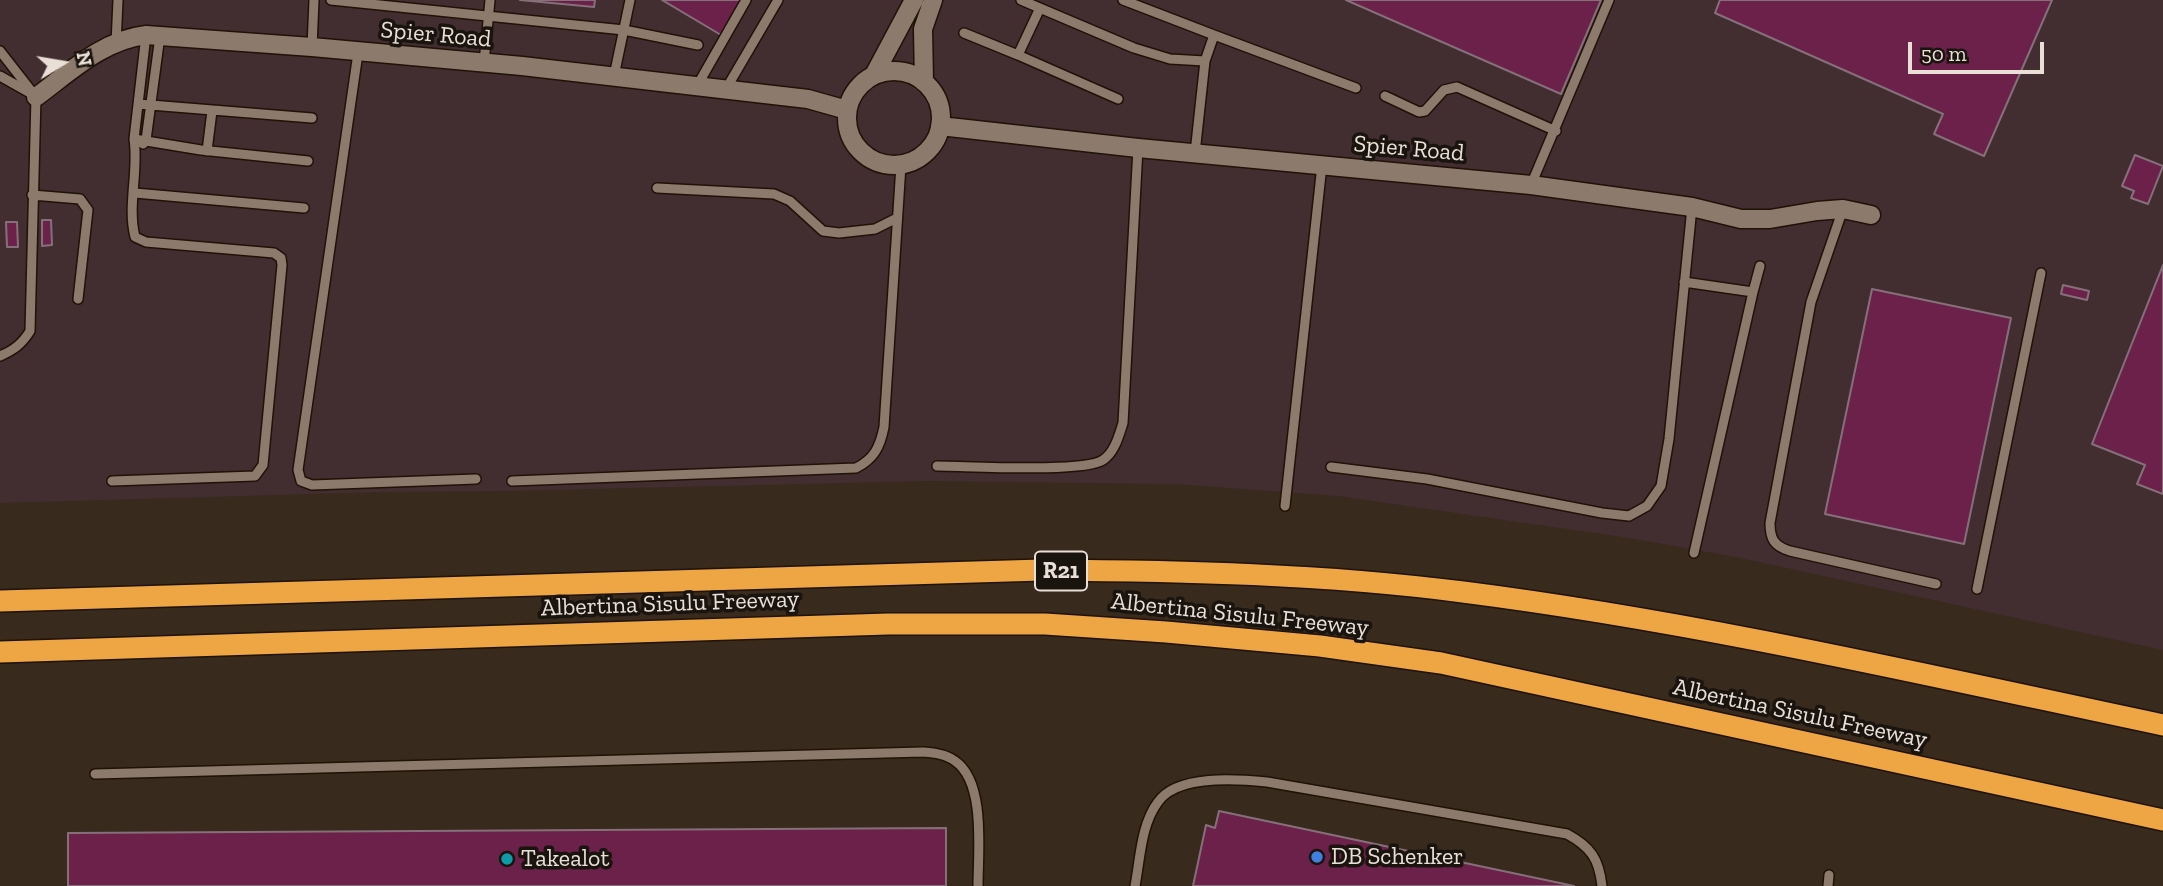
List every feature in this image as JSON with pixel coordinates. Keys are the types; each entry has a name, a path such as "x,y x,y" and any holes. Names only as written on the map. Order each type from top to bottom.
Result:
{"highway":[{"name":"Albertina Sisulu Freeway","path":"0,601 1042,570 1275,575 1462,592 1711,630 2163,725"},
{"name":"Albertina Sisulu Freeway","path":"0,652 888,624 1045,624 1166,632 1320,646 1441,663 2163,820"}],"street":[{"path":"874,75 914,0"},
{"path":"924,82 923,29 933,0"},
{"name":"Spier Road","path":"36,97 93,55 130,37 153,36 312,47 614,76 808,99 847,110"},
{"path":"886,71 900,71 912,75 932,90 938,102 940,126 936,140 927,152 915,160 901,165 879,162 860,151 852,139 847,125 847,110 852,96 861,84 874,75 886,71"},
{"name":"Spier Road","path":"940,126 1138,148 1531,185 1692,207 1741,219 1770,219 1843,209 1871,215"}],"lane":[{"path":"116,44 118,0"},
{"path":"312,47 314,0"},
{"path":"331,0 624,30 698,45"},
{"path":"484,63 490,0"},
{"path":"614,76 630,0"},
{"path":"698,86 746,0"},
{"path":"726,89 778,0"},
{"path":"1021,0 1134,48 1170,59 1205,61"},
{"path":"1123,0 1356,88"},
{"path":"1531,185 1609,0"},
{"path":"1018,55 1040,8"},
{"path":"964,33 1118,99"},
{"path":"1195,153 1205,61 1214,34"},
{"path":"112,481 255,476 260,472 263,465 282,265 281,258 274,253 140,240 135,237 134,139 138,104 153,36"},
{"path":"136,155 146,141 153,36"},
{"path":"0,51 36,97 30,331 15,349 0,356"},
{"path":"358,53 298,470 301,481 312,485 476,479"},
{"path":"0,76 36,97"},
{"path":"1385,96 1419,112 1425,111 1444,90 1457,87 1556,131"},
{"path":"138,104 312,118"},
{"path":"207,151 212,111"},
{"path":"134,139 207,151 308,161"},
{"path":"937,466 1071,468 1103,461 1112,450 1123,422 1138,148"},
{"path":"512,481 856,468 867,462 876,453 884,427 901,165"},
{"path":"1285,506 1322,165"},
{"path":"657,188 774,194 790,201 823,231 839,233 875,229 897,218"},
{"path":"135,192 304,208"},
{"path":"32,195 80,200 85,203 88,210 78,299"},
{"path":"1331,467 1427,479 1602,513 1629,516 1647,506 1661,486 1669,439 1692,207"},
{"path":"1843,209 1811,302 1770,523 1772,540 1776,546 1790,551 1936,584"},
{"path":"1694,553 1760,266"},
{"path":"1977,589 2040,273"},
{"path":"1684,282 1753,292"},
{"path":"95,774 923,752 954,760 964,769 971,783 976,801 978,886"},
{"path":"1135,886 1148,819 1159,800 1176,788 1234,779 1268,782 1567,835 1586,845 1596,861 1602,886"},
{"path":"1828,886 1829,876"}],"shaded area":[{"path":"0,0 2163,0 2163,650 1741,558 1630,538 1338,496 1176,484 927,481 0,503"}],"building":[{"path":"520,0 595,0 594,7"},
{"path":"662,0 741,0 721,35"},
{"path":"1346,0 1601,0 1561,94"},
{"path":"1720,0 2052,0 1984,156 1934,134 1943,114 1715,13"},
{"path":"2135,155 2163,166 2148,204 2131,198 2134,191 2122,186"},
{"path":"42,220 51,220 52,245 42,246"},
{"path":"6,222 17,222 18,247 7,247"},
{"path":"2163,265 2163,494 2137,484 2145,465 2092,444"},
{"path":"2063,285 2089,291 2087,300 2061,294"},
{"path":"1872,289 2011,318 1964,544 1825,514"},
{"name":"DB Schenker","path":"1219,811 1574,886 1193,886 1206,825 1215,828"},
{"name":"Takealot","path":"946,828 946,886 68,886 68,833"}],"place":[{"name":"DB Schenker","path":"1317,857"},
{"name":"Takealot","path":"507,859"}]}
